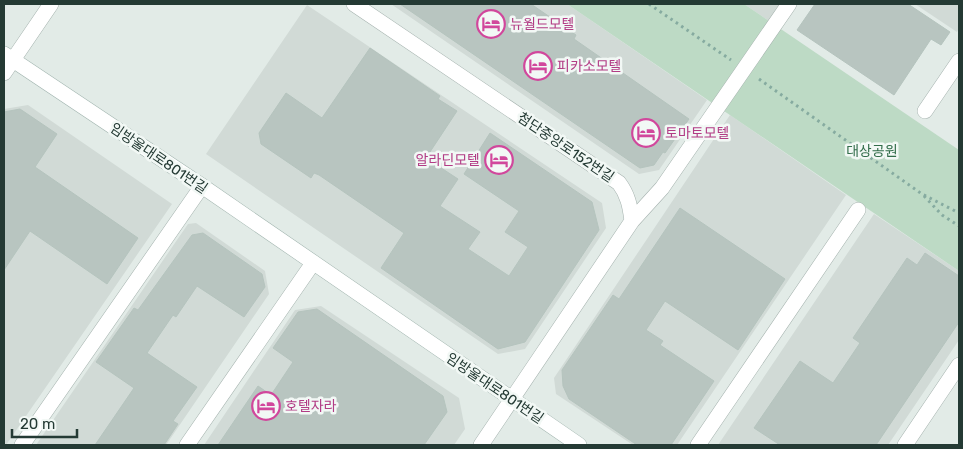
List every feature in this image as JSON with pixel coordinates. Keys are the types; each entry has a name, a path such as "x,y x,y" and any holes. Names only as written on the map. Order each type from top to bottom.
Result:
{"street":[{"path":"7,62 51,4"},
{"name":"첨단중앙로152번길","path":"354,4 619,183 626,193 632,221"},
{"path":"482,445 632,221 662,188 789,4"},
{"path":"925,111 959,61"},
{"name":"임방울대로801번길","path":"7,62 202,186 579,445"},
{"path":"22,445 202,186"},
{"path":"698,445 858,210"},
{"path":"187,445 313,263"},
{"path":"905,445 959,365"}],"path":[{"path":"649,4 922,194 942,215 959,226"},
{"path":"922,194 949,206 959,213"}],"shaded area":[{"path":"391,4 567,4 707,100 659,170 639,174"},
{"path":"744,4 781,4 769,21"},
{"path":"915,4 959,4 959,28 957,32"},
{"path":"307,5 602,203 606,228 525,349 498,354 206,154"},
{"path":"28,105 172,204 6,445 4,445 4,109"},
{"path":"730,115 846,195 677,445 633,445 556,394 554,378"},
{"path":"874,214 959,271 959,340 888,445 718,445"},
{"path":"196,223 265,271 269,294 166,445 36,445 188,224"},
{"path":"321,306 459,398 465,429 454,445 204,445 295,310"}],"green space":[{"name":"대상공원","path":"567,4 744,4 959,150 959,271"}],"building":[{"path":"400,4 531,4 576,35 574,39 689,119 654,165 640,168"},
{"path":"815,4 908,4 950,32 941,45 931,39 894,95 797,30"},
{"path":"370,48 440,96 438,99 457,111 426,158 458,179 440,206 480,232 468,249 509,276 528,247 505,232 519,211 464,174 490,133 592,202 599,230 525,342 498,349 381,268 404,233 319,175 314,173 311,178 261,144 259,133 286,93 322,118"},
{"path":"20,109 57,134 35,167 138,238 107,284 30,231 4,270 4,112"},
{"path":"680,208 785,279 738,350 665,301 646,330 663,341 660,345 714,381 671,445 637,445 569,399 563,386 562,370 613,295 619,299"},
{"path":"203,233 262,274 265,287 244,317 197,286 176,317 173,315 147,353 197,387 173,421 178,424 164,445 95,445 134,388 96,362 134,308 138,310 192,235"},
{"path":"925,253 959,276 959,322 876,445 780,445 754,428 800,361 833,383 860,343 853,338 907,258 917,265"},
{"path":"317,309 443,396 447,412 424,445 218,445 258,386 271,395 293,362 273,348 298,312"}],"place":[{"name":"뉴월드모텔","path":"491,24"},
{"name":"피카소모텔","path":"538,66"},
{"name":"토마토모텔","path":"646,133"},
{"name":"알라딘모텔","path":"499,160"},
{"name":"호텔자라","path":"266,406"}]}
